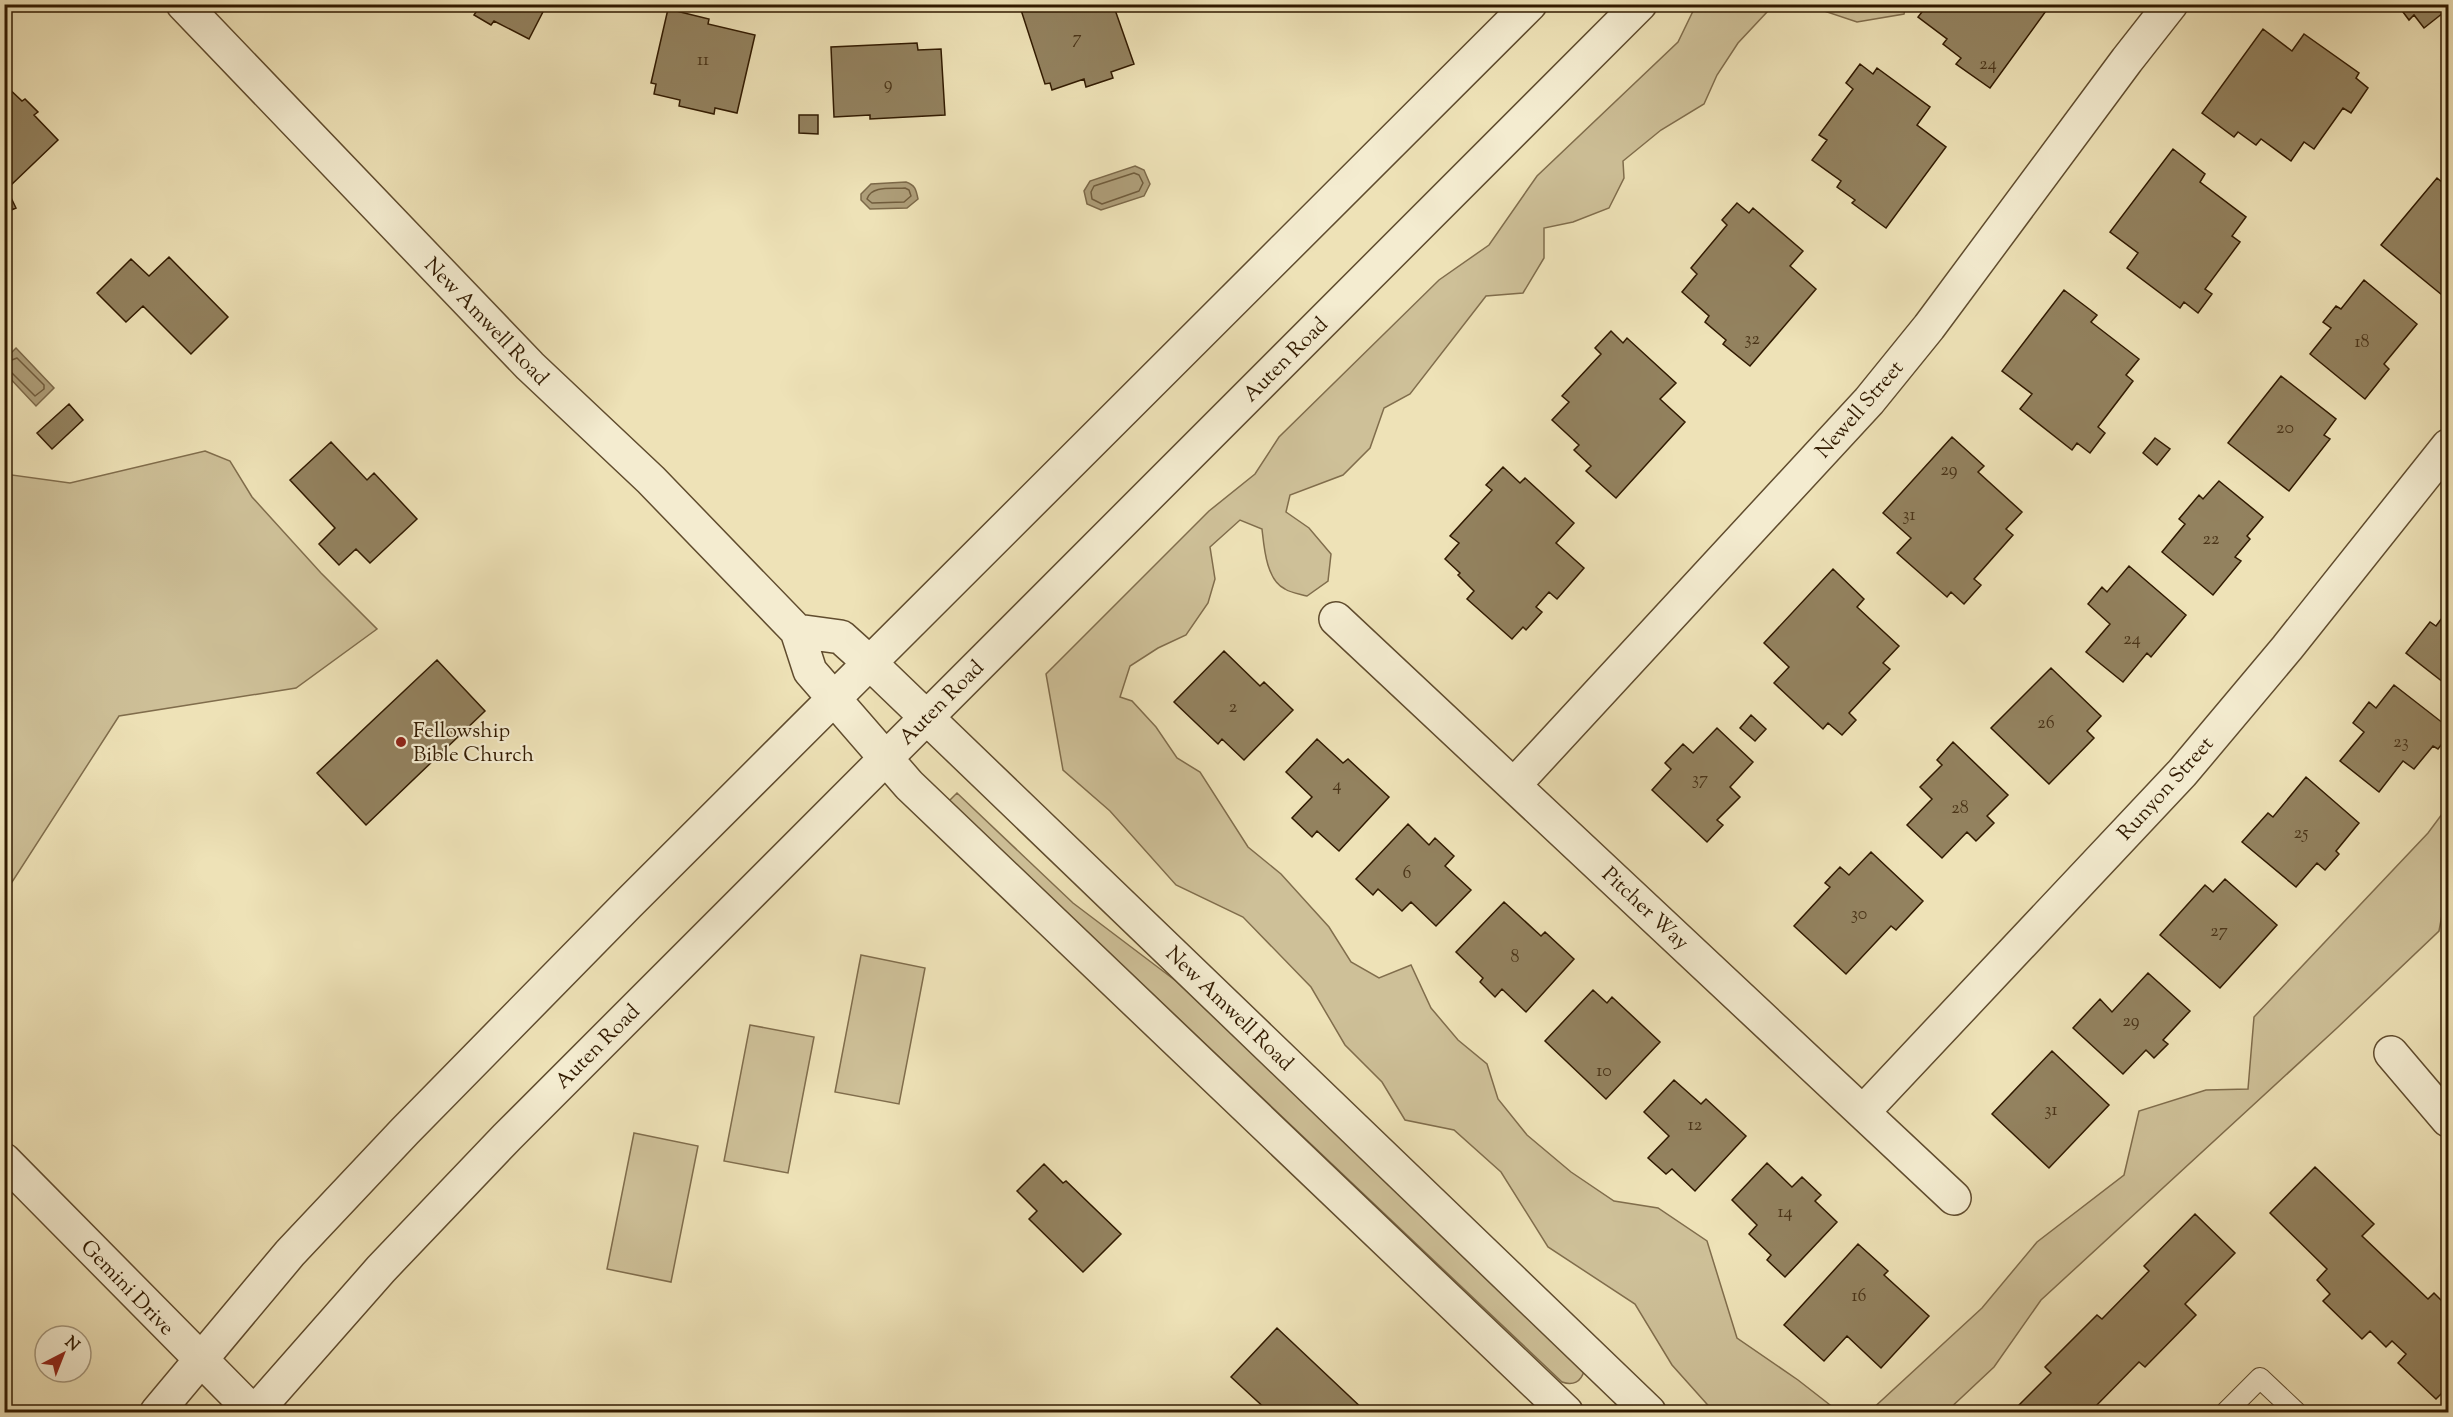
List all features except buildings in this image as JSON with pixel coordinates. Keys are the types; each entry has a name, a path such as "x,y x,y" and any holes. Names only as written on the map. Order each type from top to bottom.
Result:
{"street":[{"name":"New Amwell Road","path":"183,4 530,366 651,480 797,632 810,671 884,759 1566,1413"},
{"path":"158,1413 290,1253 405,1131 628,904 1530,4"},
{"name":"Auten Road","path":"254,1413 381,1269 499,1145 1640,4"},
{"name":"Newell Street","path":"1514,785 1869,400 1929,327 2171,4"},
{"name":"Runyon Street","path":"1863,1112 2182,773 2287,648 2448,446"},
{"name":"Pitcher Way","path":"1336,619 1954,1198"},
{"name":"New Amwell Road","path":"797,632 841,638 871,663 1649,1413"},
{"path":"2391,1053 2448,1120"},
{"name":"Gemini Drive","path":"4,1160 254,1413"}],"lane":[{"path":"2226,1413 2260,1378 2296,1413"}],"shaded area":[{"path":"1696,5 1771,5 1738,43 1717,75 1704,104 1661,130 1623,161 1624,178 1609,208 1573,222 1544,228 1544,258 1523,293 1486,296 1410,394 1384,408 1370,448 1343,475 1290,495 1286,512 1309,528 1331,554 1328,581 1307,596 1279,585 1270,571 1262,529 1240,520 1210,547 1215,579 1208,603 1186,635 1158,648 1130,666 1120,697 1132,701 1156,727 1177,758 1200,772 1248,847 1281,874 1329,927 1351,962 1379,978 1411,965 1431,1008 1458,1040 1487,1064 1498,1099 1527,1135 1571,1172 1614,1201 1658,1208 1707,1241 1737,1338 1798,1380 1839,1412 1714,1412 1672,1365 1635,1304 1548,1247 1501,1172 1454,1130 1405,1120 1382,1082 1345,1045 1311,987 1243,917 1176,885 1110,811 1063,770 1046,674 1209,511 1255,474 1279,437 1439,280 1489,245 1537,176 1678,42"},
{"path":"1811,5 1906,5 1904,14 1857,22"},
{"path":"205,451 230,461 252,497 321,573 377,629 296,688 119,716 5,893 5,474 70,483"},
{"path":"957,793 1073,903 1176,981 1579,1361 1584,1371 1579,1380 1570,1384 1562,1382 949,801"},
{"path":"2448,806 2448,883 2439,931 2041,1300 1994,1367 1946,1412 1869,1412 1982,1308 2037,1242 2124,1175 2139,1111 2206,1090 2248,1089 2254,1017 2428,833"},
{"path":"861,955 925,968 899,1104 835,1092"},
{"path":"750,1025 814,1037 788,1173 724,1161"},
{"path":"634,1133 698,1146 671,1282 607,1269"}],"water":[{"path":"1135,166 1144,170 1150,184 1144,196 1101,210 1087,204 1084,191 1090,181"},
{"path":"906,182 915,188 918,199 907,208 870,209 861,200 861,194 871,184"},
{"path":"16,348 54,388 36,406 5,373 5,359"}],"place":[{"name":"Fellowship Bible Church","path":"401,742"}]}
